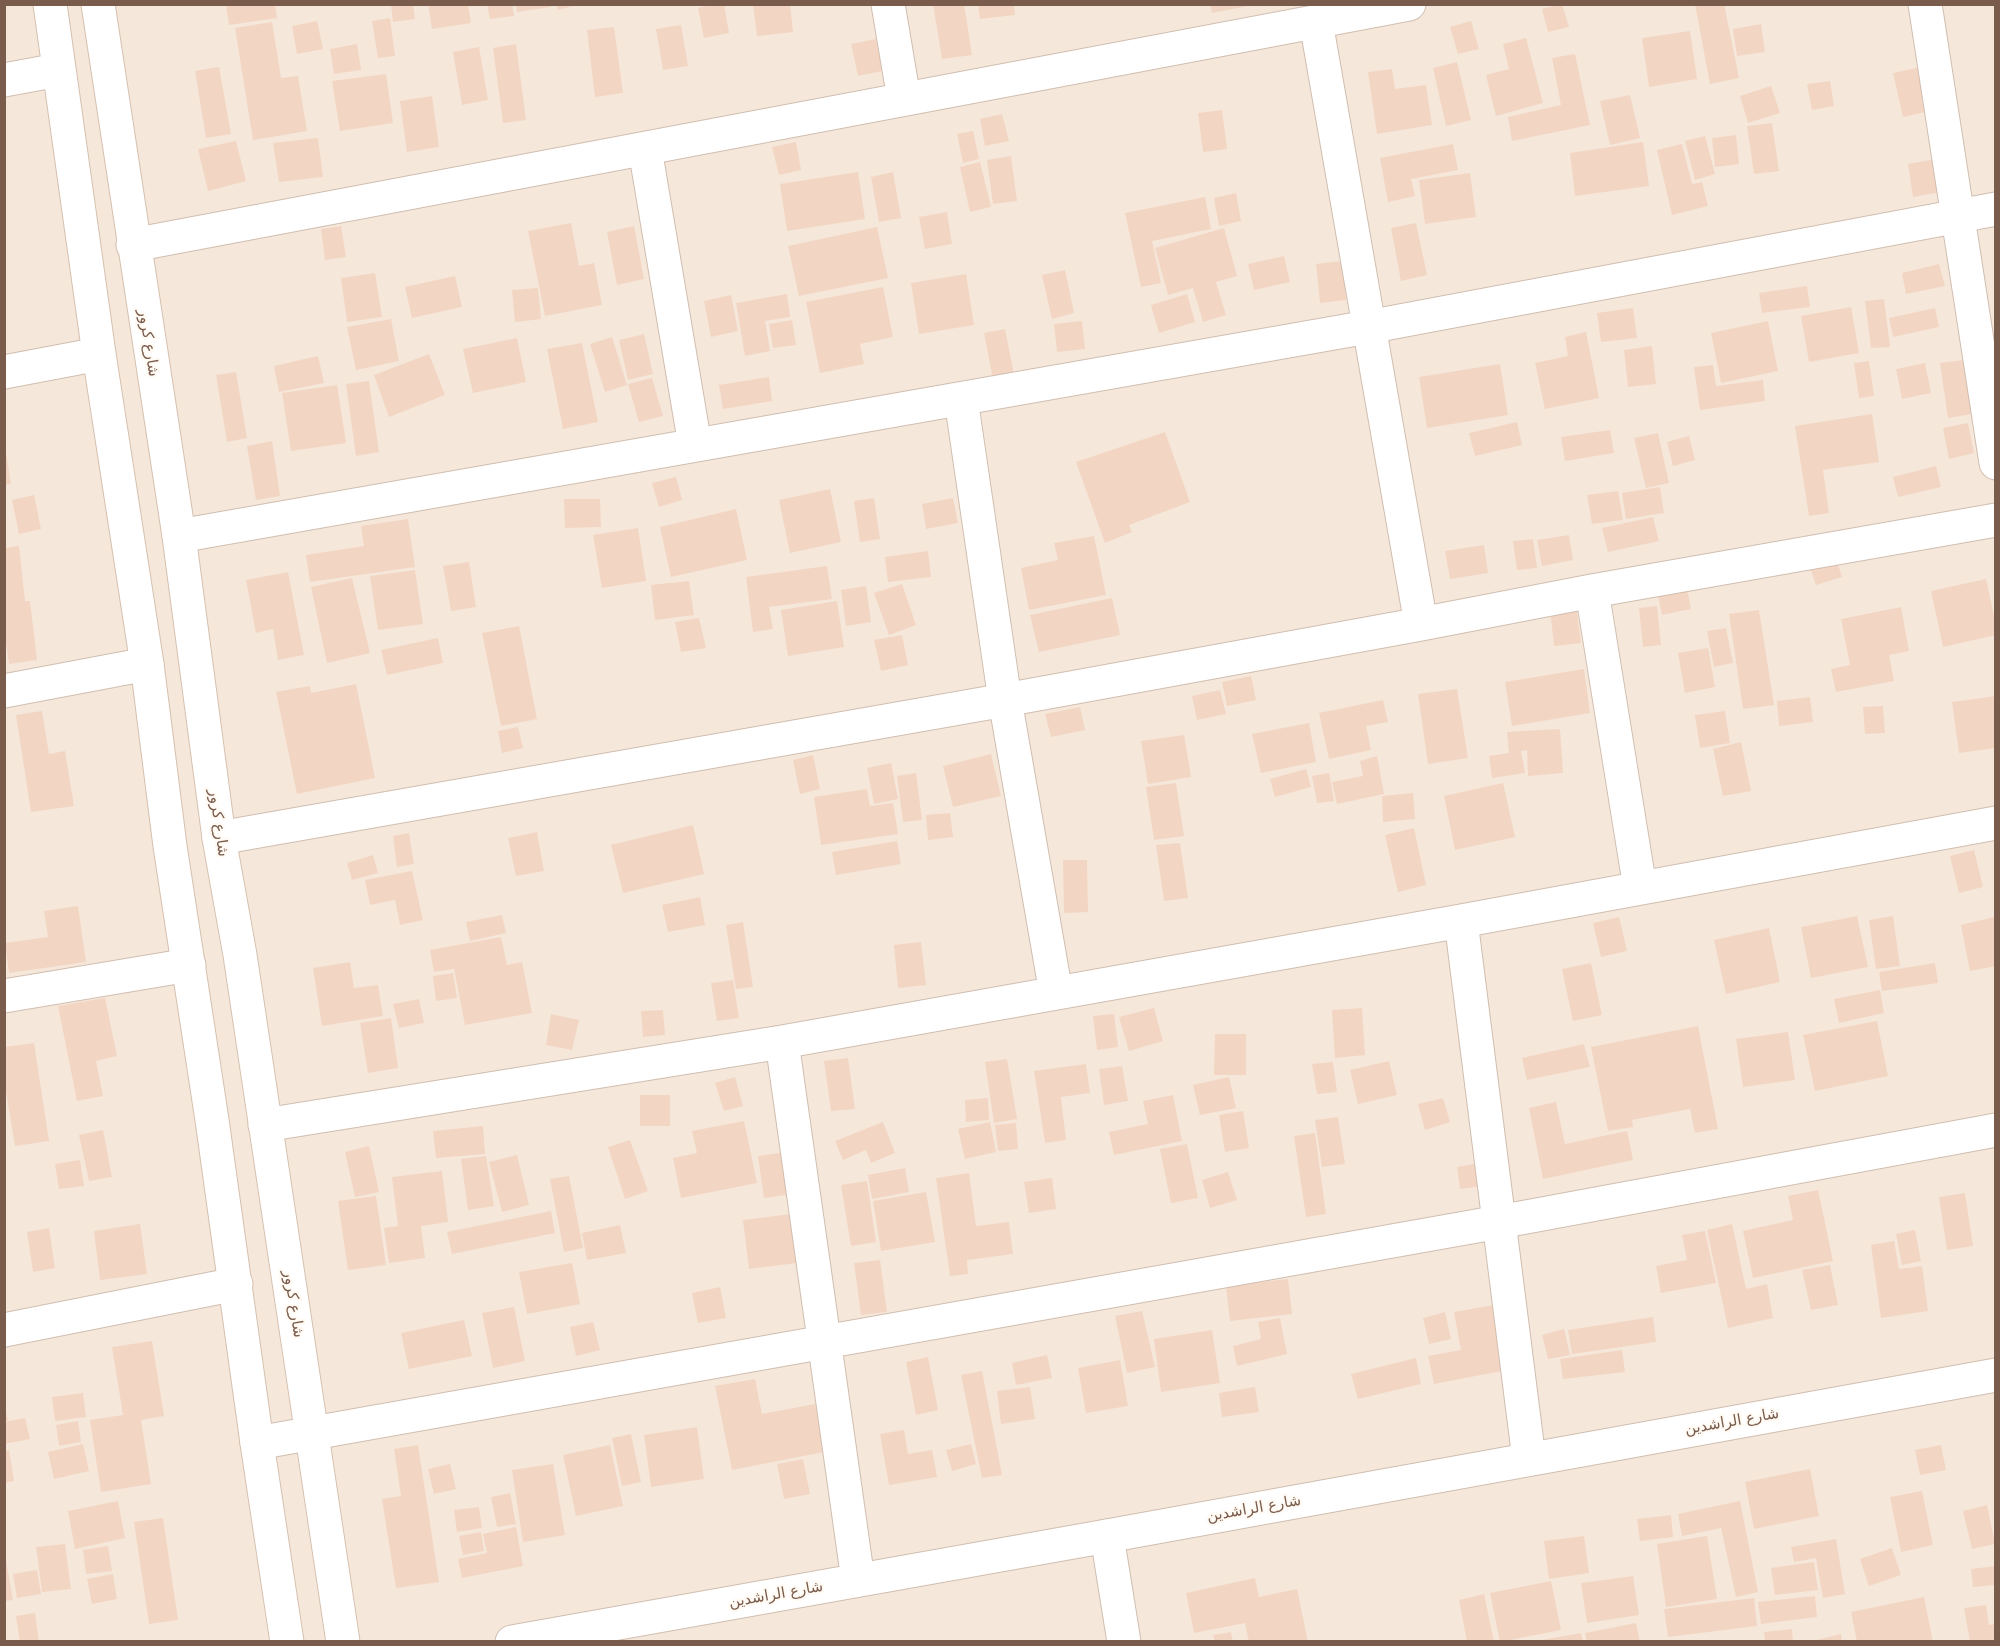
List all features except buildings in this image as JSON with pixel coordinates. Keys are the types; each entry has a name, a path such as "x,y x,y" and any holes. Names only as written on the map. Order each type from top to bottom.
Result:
{"street":[{"path":"50,4 99,354 147,664 170,846 236,1284 256,1443 287,1641"},
{"name":"شارع كرور","path":"98,4 179,536 219,838 240,955 343,1641"},
{"path":"888,4 904,99"},
{"path":"133,245 1409,4"},
{"path":"1925,4 1995,463"},
{"path":"1316,22 1421,624"},
{"path":"4,80 58,70"},
{"path":"645,149 695,445"},
{"path":"179,536 1368,327 1995,209"},
{"path":"4,372 99,354"},
{"path":"961,399 1005,700 1056,993"},
{"path":"219,838 1005,700 1592,591 1995,520"},
{"path":"1592,591 1640,888"},
{"path":"4,691 147,664"},
{"path":"265,1125 782,1042 1995,823"},
{"path":"1461,921 1529,1459"},
{"path":"4,996 189,965"},
{"path":"782,1042 858,1580"},
{"path":"256,1443 1995,1130"},
{"path":"4,1330 236,1284"},
{"name":"شارع الراشدين","path":"512,1641 1107,1536 1995,1374"},
{"path":"1107,1536 1124,1641"}],"shaded area":[{"path":"5,5 1995,5 1995,1641 5,1642"}]}
